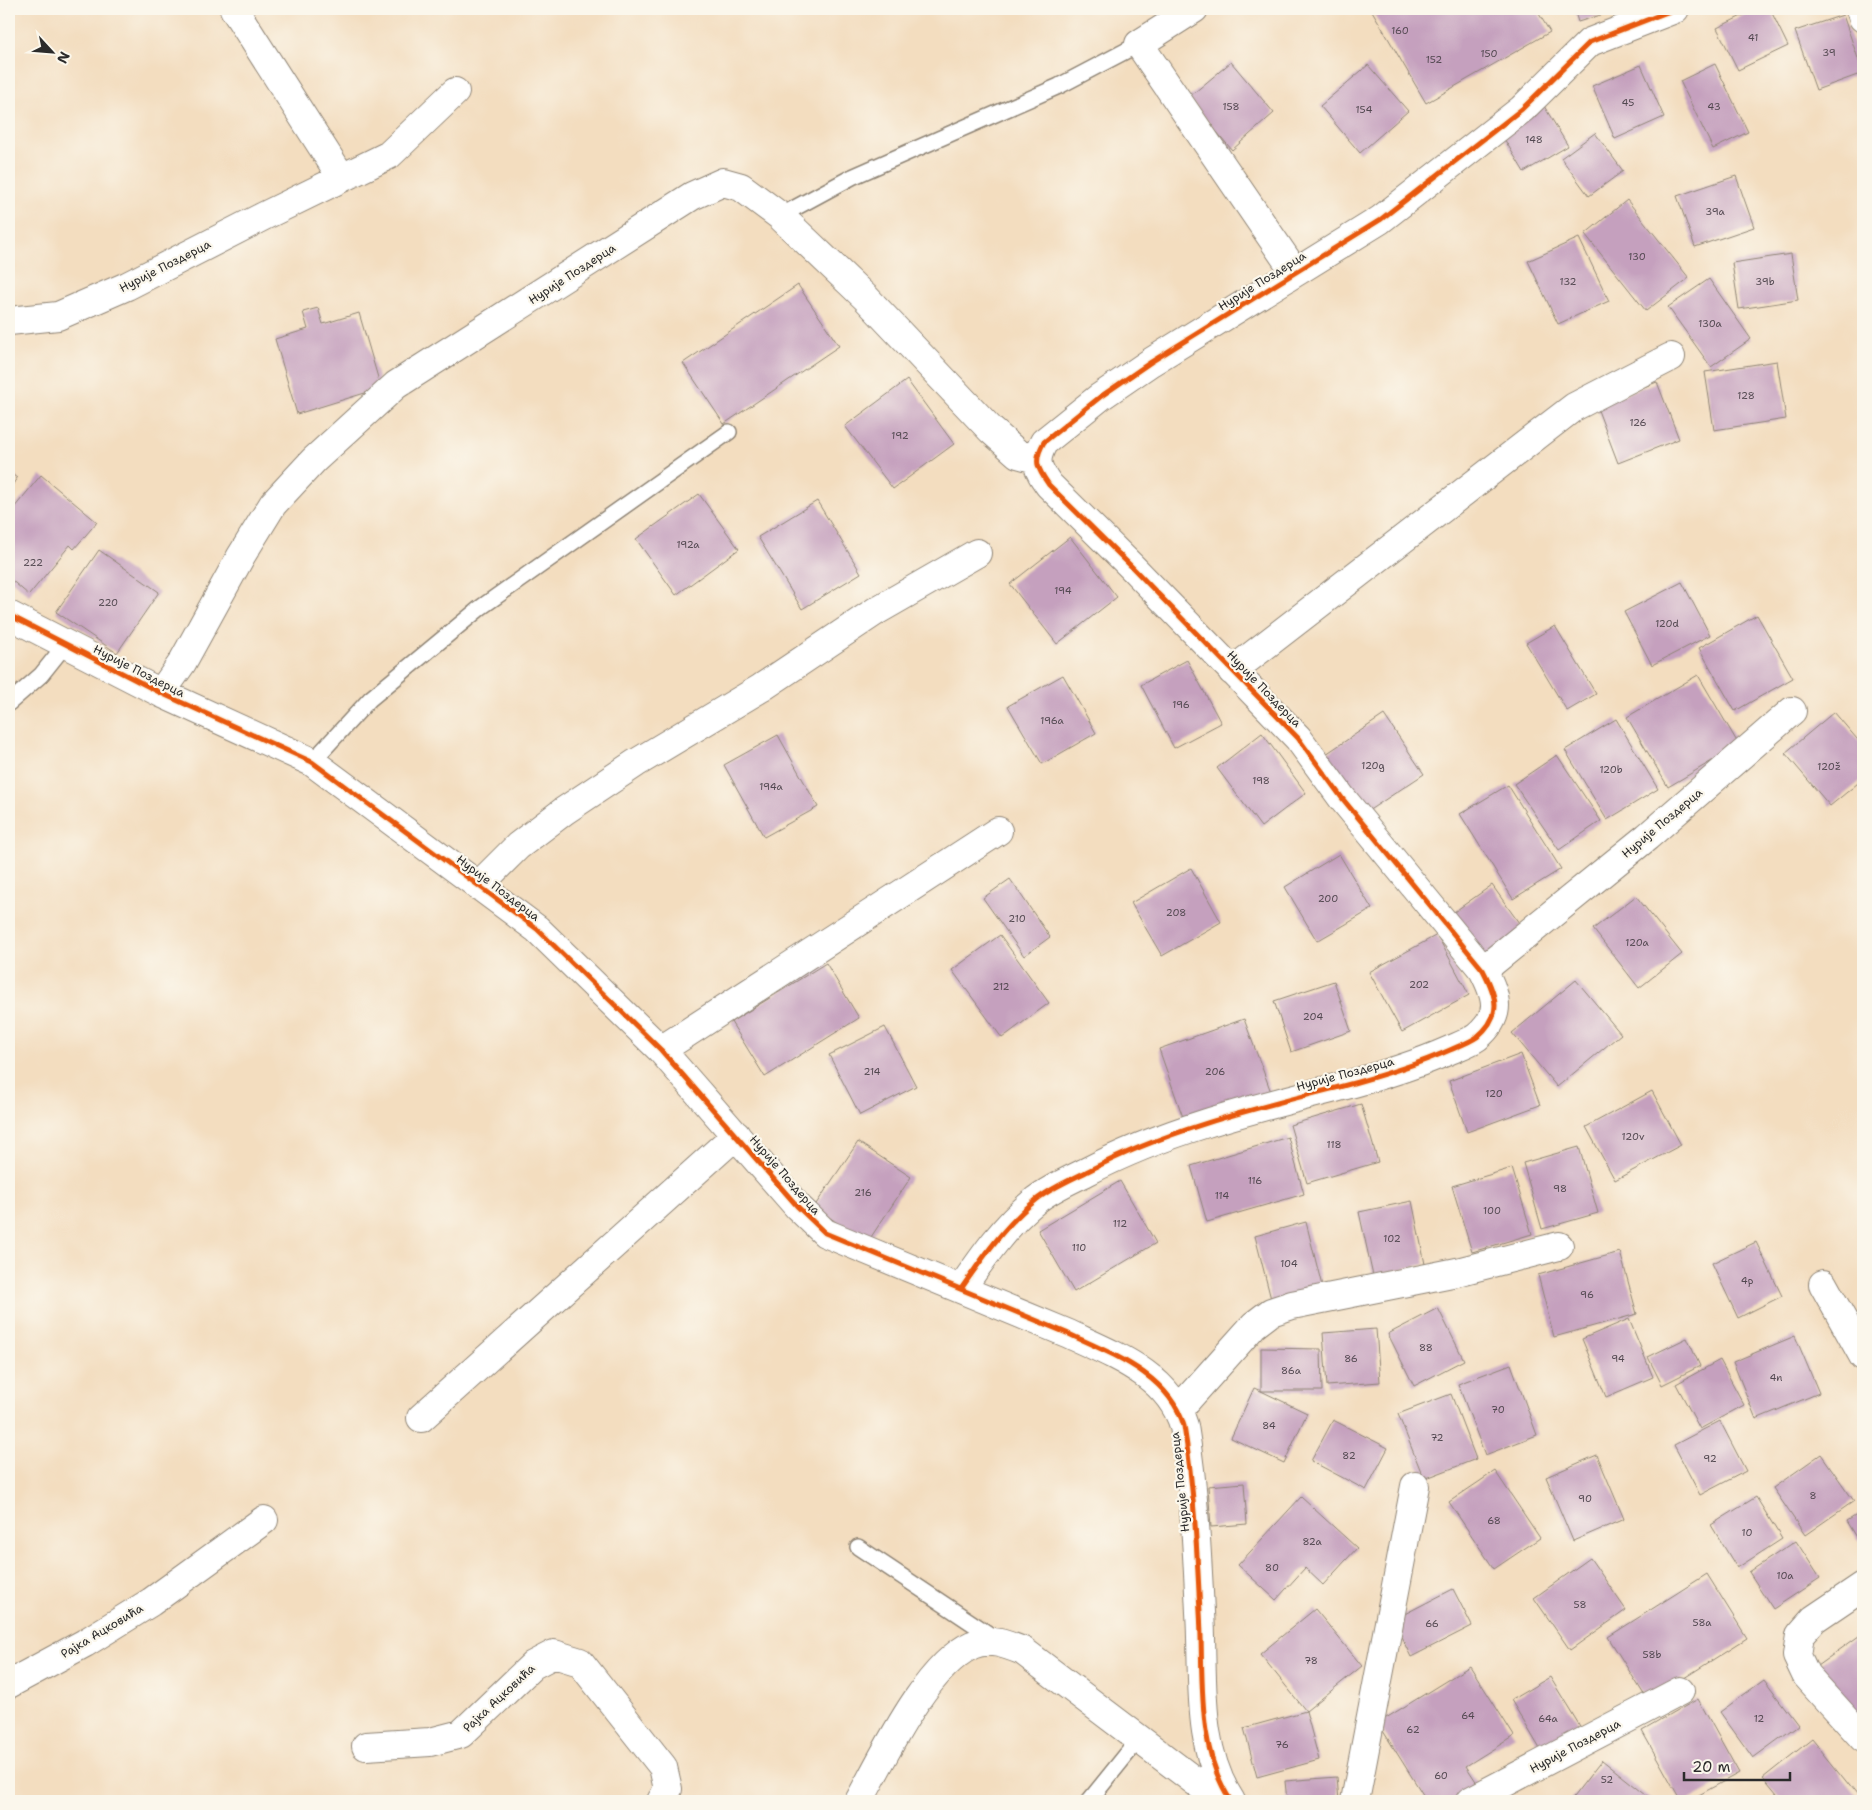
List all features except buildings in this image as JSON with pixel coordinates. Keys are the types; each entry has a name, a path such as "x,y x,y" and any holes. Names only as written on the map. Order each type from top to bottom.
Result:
{"street":[{"path":"234,9 342,178"},
{"path":"1139,44 1194,9"},
{"name":"Нурије Поздерца","path":"961,1288 997,1238 1037,1199 1108,1160 1191,1127 1365,1081 1418,1064 1476,1038 1487,1027 1495,1014 1496,999 1483,970 1342,798 1298,738 1257,694 1049,485 1041,473 1036,459 1044,442 1100,398 1151,362 1380,220 1522,109 1545,89 1565,64 1590,42 1675,9"},
{"path":"1860,9 1863,18"},
{"name":"Нурије Поздерца","path":"1139,44 1295,272"},
{"name":"Нурије Поздерца","path":"9,320 58,316 119,290 389,155 455,92"},
{"name":"Нурије Поздерца","path":"160,693 182,662 240,556 274,504 314,460 396,385 692,196 723,182 741,187 780,216 866,298 991,430 1018,454 1036,459"},
{"name":"Нурије Поздерца","path":"1232,671 1574,407 1671,357"},
{"path":"478,886 518,846 636,763 762,688 876,611 976,553"},
{"name":"Нурије Поздерца","path":"9,615 160,693 312,762 537,929 661,1050 798,1207 825,1233 838,1240 961,1288 1109,1353 1158,1383 1179,1409 1188,1454 1196,1532 1208,1745 1220,1784 1231,1801"},
{"name":"Нурије Поздерца","path":"1483,970 1647,836 1792,712"},
{"path":"661,1050 998,831"},
{"name":"Нурије Поздерца","path":"421,1418 736,1135"},
{"path":"1179,1409 1254,1325 1271,1312 1292,1305 1457,1272 1559,1246"},
{"path":"1823,1284 1863,1356"},
{"path":"1355,1801 1416,1486"},
{"name":"Рајка Ацковића","path":"9,1684 85,1643 151,1602 264,1520"},
{"path":"1863,1586 1814,1618 1800,1635 1797,1656 1806,1674 1863,1738"},
{"path":"859,1801 912,1705 951,1659 986,1643 1024,1651 1221,1801"},
{"name":"Рајка Ацковића","path":"366,1746 430,1742 461,1734 533,1665 554,1654 580,1662 664,1767 668,1789 662,1801"},
{"name":"Нурије Поздерца","path":"1470,1801 1680,1691"}],"lane":[{"path":"780,216 852,177 1059,86 1139,44"},
{"path":"312,762 370,700 480,608 728,432"},
{"path":"9,703 41,675 64,645"},
{"path":"858,1547 986,1643"},
{"path":"1089,1801 1139,1739"}],"cycle path":[{"path":"961,1289 986,1253 1014,1220 1036,1200 1061,1184 1116,1157 1178,1132 1242,1112 1381,1075 1436,1056 1477,1037 1491,1021 1495,1005 1492,989 1483,970 1342,798 1298,738 1131,566 1049,485 1038,464 1038,454 1044,442 1100,397 1151,362 1380,220 1522,109 1590,42 1675,9"},
{"path":"9,615 161,693 312,762 537,929 661,1050 798,1207 825,1233 1069,1334 1121,1359 1153,1380 1177,1408 1184,1426 1195,1519 1206,1734 1219,1780 1231,1801"}]}
